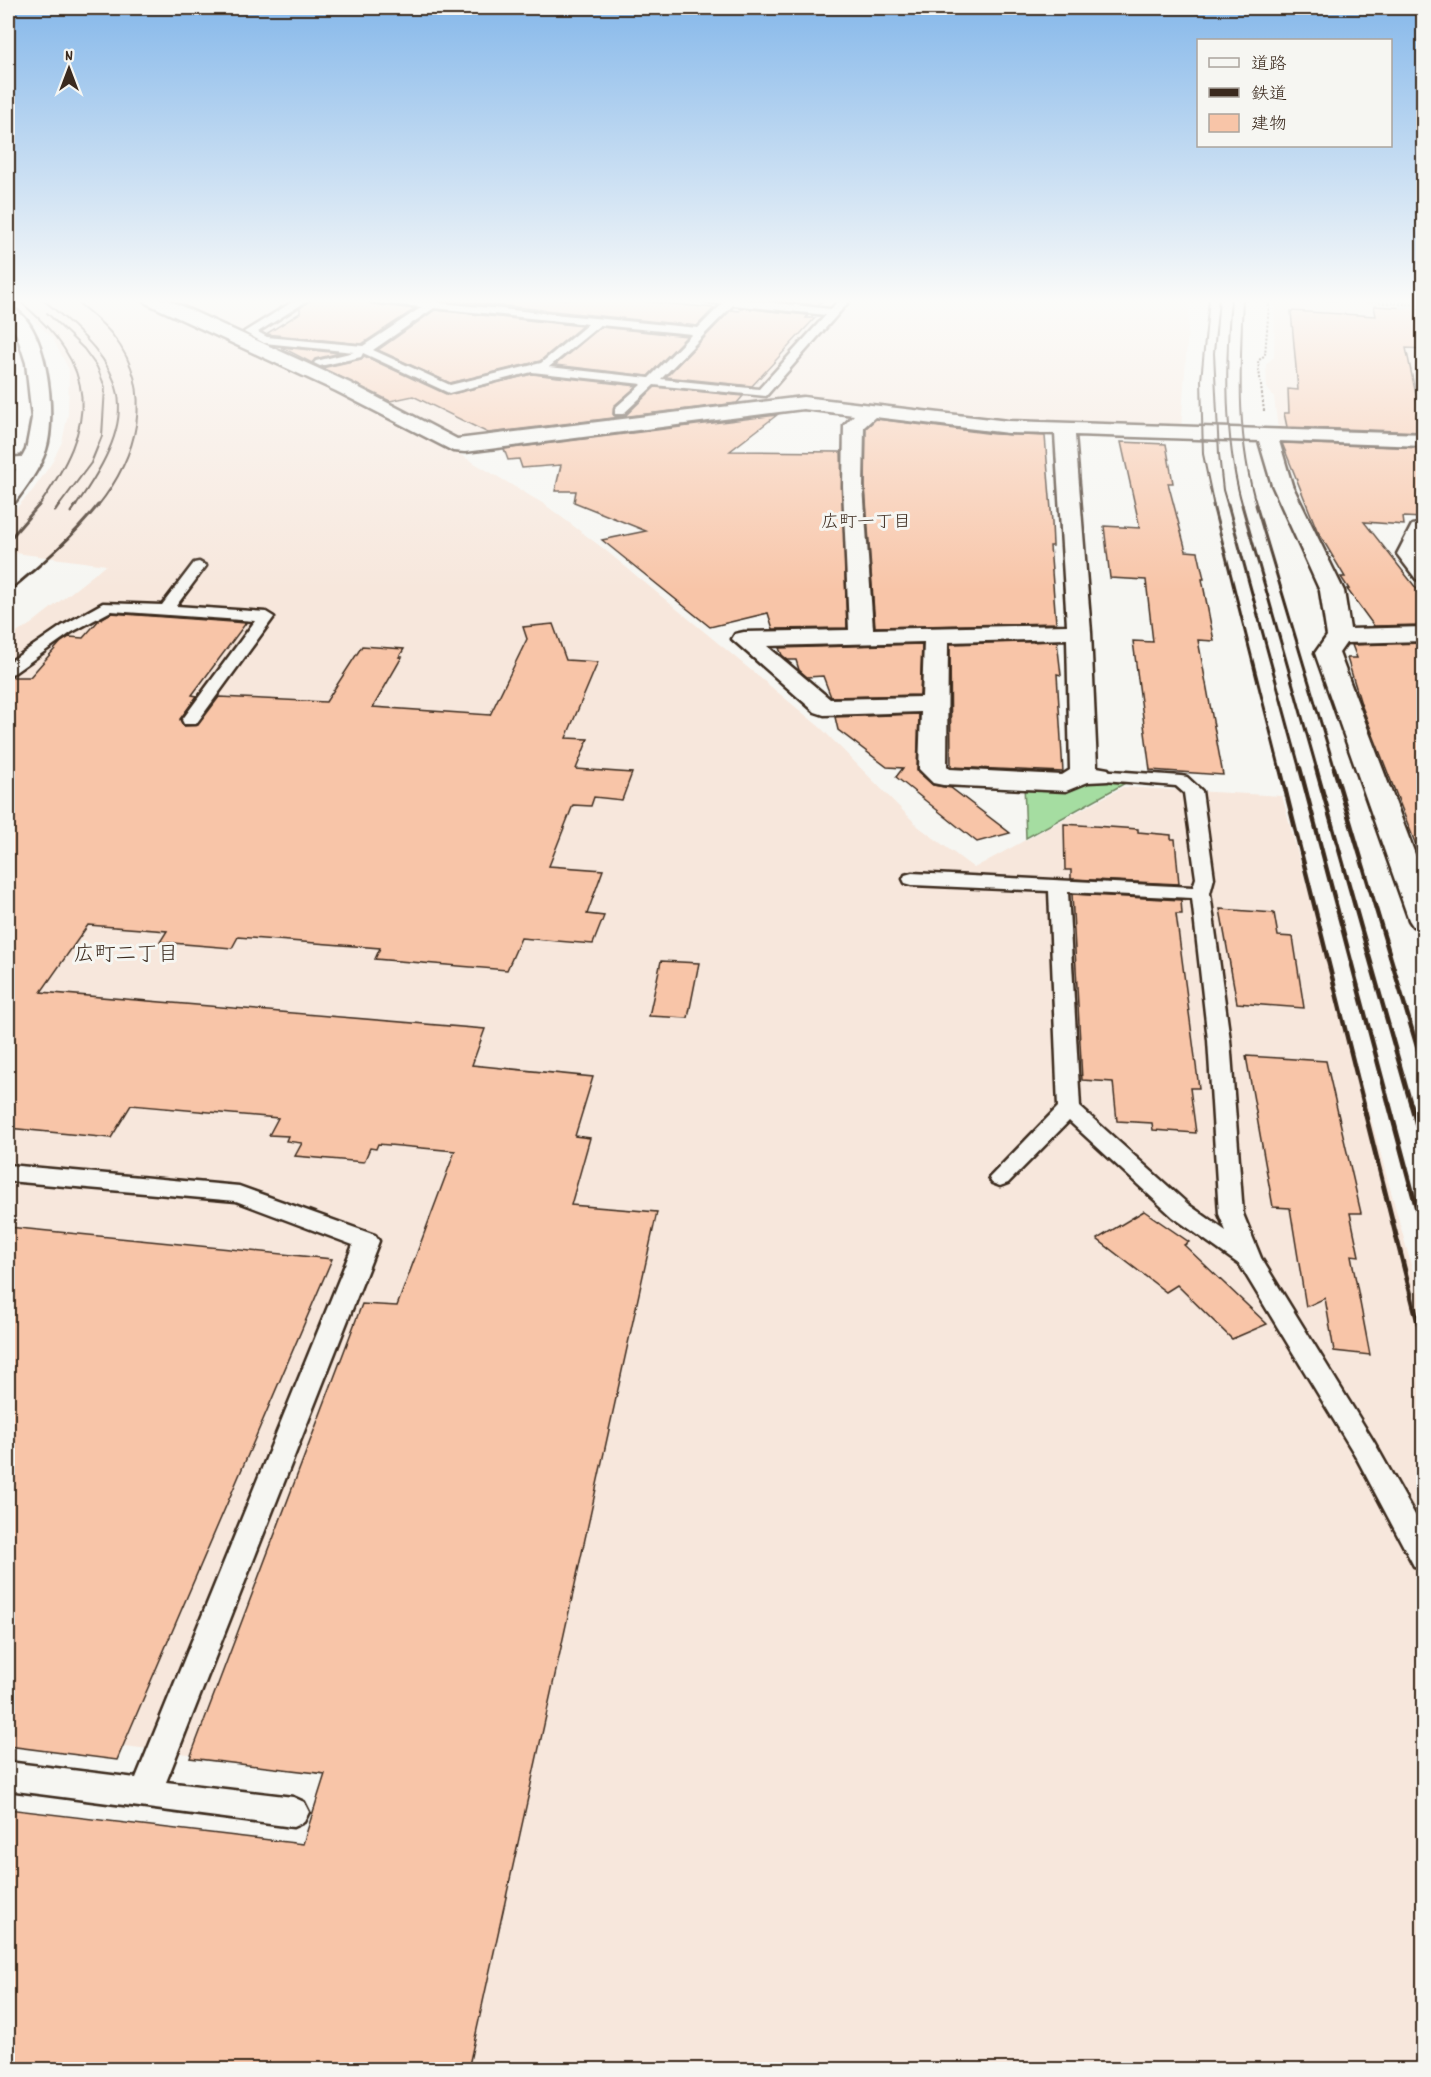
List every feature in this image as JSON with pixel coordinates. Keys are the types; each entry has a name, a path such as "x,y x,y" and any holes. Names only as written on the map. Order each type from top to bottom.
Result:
{"street":[{"path":"8,498 32,462 44,420 42,396"},
{"path":"361,396 453,445 530,438 788,404 826,404 869,412 1008,427 1424,441"},
{"path":"861,636 853,486 854,425 869,412"},
{"path":"936,634 933,769 943,777 1066,783 1091,775 1065,430"},
{"path":"1267,434 1286,496 1332,591 1339,636 1328,653 1412,854 1424,920"},
{"path":"8,464 32,462"},
{"path":"1424,530 1420,530 1408,554 1424,574"},
{"path":"934,704 824,707 744,639 1079,632"},
{"path":"1339,636 1424,634"}],"lane":[{"path":"619,411 636,396"},
{"path":"166,610 199,566"},
{"path":"8,670 67,629 108,606 266,617 190,720"},
{"path":"1091,775 1181,781 1193,791 1205,878 1201,893 1219,1040 1231,1214 1249,1259 1365,1449 1424,1558"},
{"path":"912,879 1201,893"},
{"path":"1058,886 1069,1109 1181,1211 1249,1259"},
{"path":"1000,1178 1069,1109"},
{"path":"8,1173 239,1194 367,1241 145,1794"},
{"path":"8,1776 293,1812"}],"path":[{"path":"1262,396 1267,434"}],"shaded area":[{"path":"68,396 345,396 454,451 544,504 604,549 821,728 919,827 974,868 1123,787 1282,796 1423,1308 1423,2069 429,2069 487,1791 36,1735 8,1735 8,638 31,624 106,565 8,552 8,517 33,490 51,464 62,442 68,414"},
{"path":"361,396 1183,396 1181,430 1066,428 799,398 453,440"},
{"path":"1423,396 1423,437 1278,430 1274,397"}],"green space":[{"path":"1087,777 1129,781 1026,838 1024,783"}],"building":[{"path":"380,396 626,396 614,406 613,414 625,416 646,396 743,396 737,403 488,433 413,396 390,401"},
{"path":"1288,396 1416,396 1424,432 1287,427 1284,413 1289,413"},
{"path":"777,415 730,451 841,452 847,628 773,629 768,613 710,627 602,540 646,531 574,502 576,491 555,491 561,465 522,468 519,459 508,460 504,449"},
{"path":"876,419 994,434 1045,436 1052,522 1053,546 1050,546 1056,623 875,627 865,486 866,428"},
{"path":"1121,442 1166,444 1173,483 1168,483 1186,551 1198,552 1204,579 1202,579 1214,641 1198,640 1223,775 1150,770 1133,641 1153,642 1146,580 1110,578 1104,526 1140,528"},
{"path":"1282,443 1424,448 1424,518 1403,517 1404,525 1364,522 1424,598 1424,625 1374,626 1347,589 1349,589 1341,577 1345,577 1317,530"},
{"path":"111,613 246,623 192,695 197,696 180,719 184,726 198,725 219,697 326,702 362,646 404,649 399,657 402,657 373,707 490,715 527,639 523,627 553,624 566,660 598,662 566,738 588,739 576,769 632,773 622,800 594,797 591,806 573,805 549,866 603,870 587,914 604,916 593,944 521,938 507,970 375,959 380,948 238,937 232,948 160,942 167,931 88,925 41,992 485,1029 472,1065 593,1077 575,1136 590,1138 571,1205 657,1212 468,2070 8,2070 8,1809 303,1844 325,1774 190,1758 362,1304 397,1306 455,1151 378,1144 376,1149 370,1148 364,1162 295,1156 302,1143 286,1141 288,1136 269,1135 278,1118 131,1105 111,1138 8,1128 8,677 30,677 61,642 69,637 83,638 99,620"},
{"path":"1057,641 1061,675 1057,674 1063,772 951,767 950,644"},
{"path":"1424,643 1423,863 1361,704 1347,658 1357,658 1352,645"},
{"path":"922,644 920,695 831,697 823,676 807,677 799,670 796,660 788,660 779,648"},
{"path":"919,714 917,771 933,785 951,788 1010,833 977,842 896,777 903,768 887,767 838,730 835,717"},
{"path":"1064,824 1138,829 1138,832 1171,835 1171,839 1175,839 1179,884 1071,879 1071,870 1065,870"},
{"path":"1072,894 1181,900 1182,914 1176,914 1199,1088 1190,1088 1196,1133 1153,1130 1152,1123 1117,1121 1113,1082 1082,1080"},
{"path":"1220,909 1274,913 1278,936 1293,937 1304,1008 1237,1003"},
{"path":"661,961 699,963 688,1018 649,1016"},
{"path":"1246,1056 1326,1061 1361,1213 1350,1213 1359,1256 1351,1255 1370,1355 1334,1351 1325,1298 1306,1307 1290,1208 1273,1207"},
{"path":"1144,1211 1189,1242 1184,1245 1267,1324 1232,1339 1177,1285 1166,1292 1097,1239"},
{"path":"8,1227 332,1259 117,1760 8,1746"}],"railway":[{"path":"38,507 58,476 72,448 80,422 82,396"},
{"path":"58,507 91,463 102,436 104,396"},
{"path":"75,507 97,473 111,444 118,418 118,396"},
{"path":"97,507 111,488 131,446 136,424 137,396"},
{"path":"1201,396 1203,454 1214,507"},
{"path":"1216,396 1219,454 1223,490 1228,507"},
{"path":"1228,396 1232,457 1243,507"},
{"path":"1241,396 1246,456 1257,507"},
{"path":"8,541 39,505"},
{"path":"55,511 59,505"},
{"path":"71,512 76,505"},
{"path":"8,592 56,551 98,505"},
{"path":"1213,505 1280,770"},
{"path":"1228,505 1300,770"},
{"path":"1242,505 1317,770"},
{"path":"1256,505 1335,770"},
{"path":"1280,768 1364,1105"},
{"path":"1300,768 1389,1105"},
{"path":"1316,768 1411,1105"},
{"path":"1334,768 1424,1070"},
{"path":"1363,1104 1424,1347"},
{"path":"1389,1104 1424,1236"},
{"path":"1411,1104 1424,1150"}],"district":[{"name":"広町一丁目","path":"866,523"},
{"name":"広町二丁目","path":"126,956"}]}
